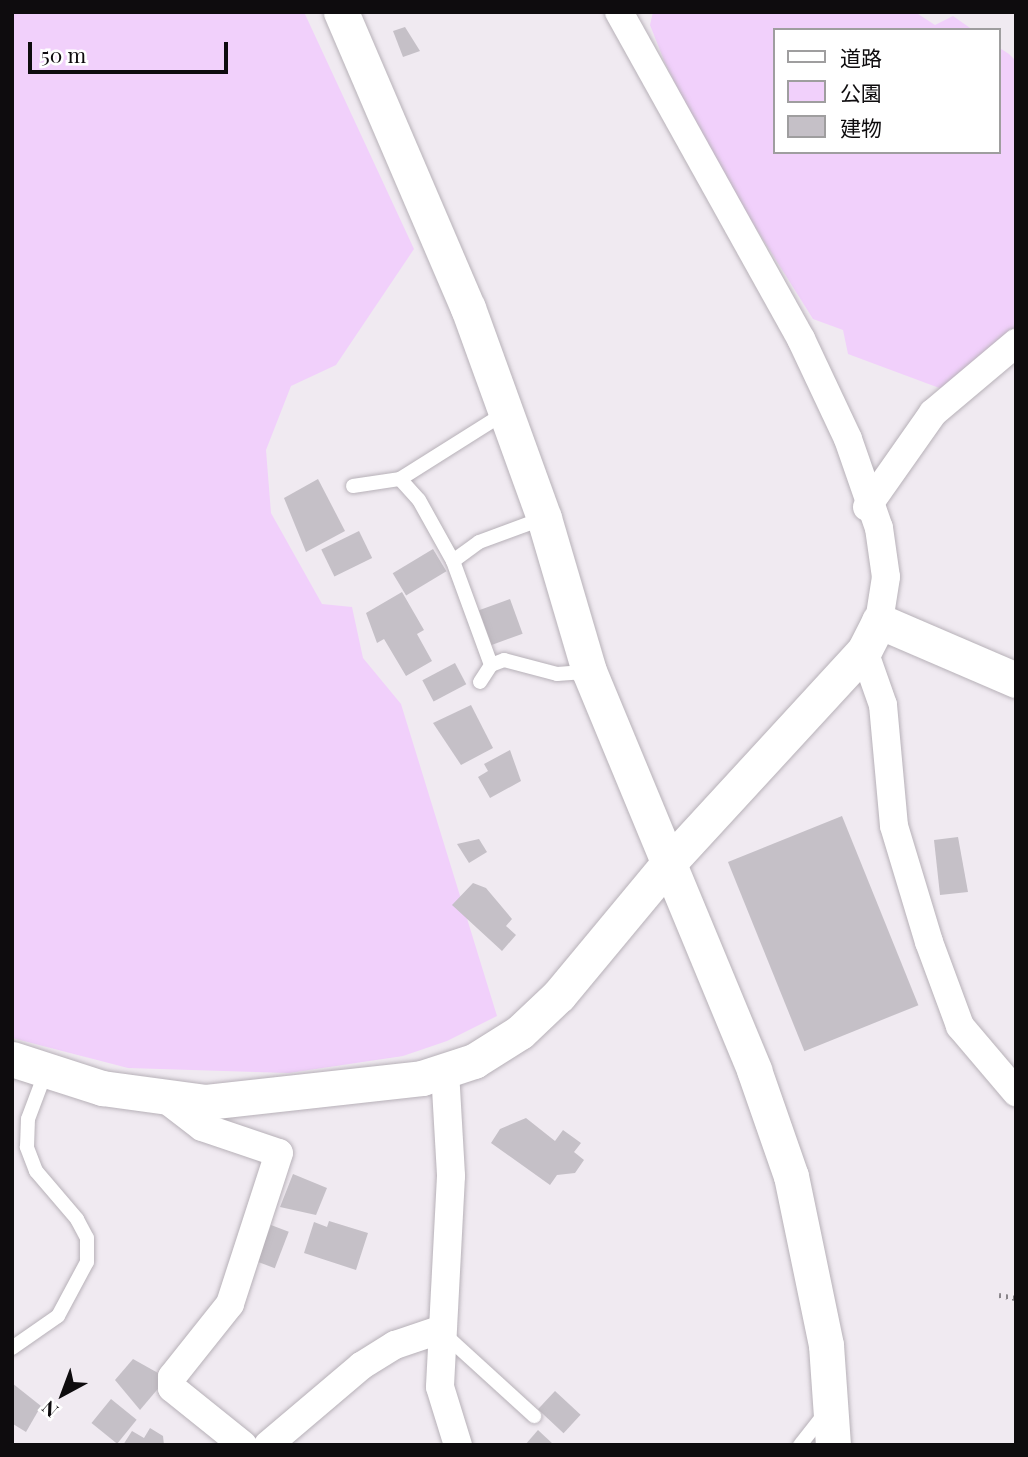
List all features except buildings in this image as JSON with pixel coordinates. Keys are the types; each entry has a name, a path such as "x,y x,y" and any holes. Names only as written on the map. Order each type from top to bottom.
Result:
{"street":[{"path":"341,12 506,412 544,519 589,671 754,1070 791,1176 826,1345 833,1445"},
{"path":"619,12 801,339 848,439 867,507 879,528 886,577 872,636 884,705 894,826 929,942 960,1026 1016,1092"},
{"path":"867,507 933,413 1016,343"},
{"path":"872,636 1016,680"},
{"path":"22,1067 168,1101 251,1100 445,1070 474,1061 520,1032 559,995 667,865 872,636"},
{"path":"445,1070 451,1176 439,1330 440,1387 458,1445"},
{"path":"168,1101 202,1127 279,1153 230,1304 172,1377 172,1388 243,1445"},
{"path":"268,1445 361,1366 395,1345 439,1330"}],"lane":[{"path":"353,486 400,478 506,412"},
{"path":"400,478 453,561 491,665"},
{"path":"453,561 479,542 544,519"},
{"path":"480,682 491,665 504,660 557,674 589,671"},
{"path":"12,1349 58,1316 87,1262 87,1238 77,1219 36,1171 27,1147 28,1119 22,1067"},
{"path":"439,1330 534,1416"},
{"path":"800,1445 830,1408"}],"path":[{"path":"999,1295 1016,1298"}],"green space":[{"path":"12,12 304,12 414,249 336,365 291,386 266,450 271,513 322,604 352,607 363,658 401,704 497,1016 447,1041 403,1056 289,1073 128,1068 12,1038"},
{"path":"653,12 915,12 935,25 953,16 970,28 772,28 772,154 1000,154 1000,48 1009,54 1016,61 1016,331 942,389 848,354 843,330 813,319 715,163 665,63 650,25"}]}
